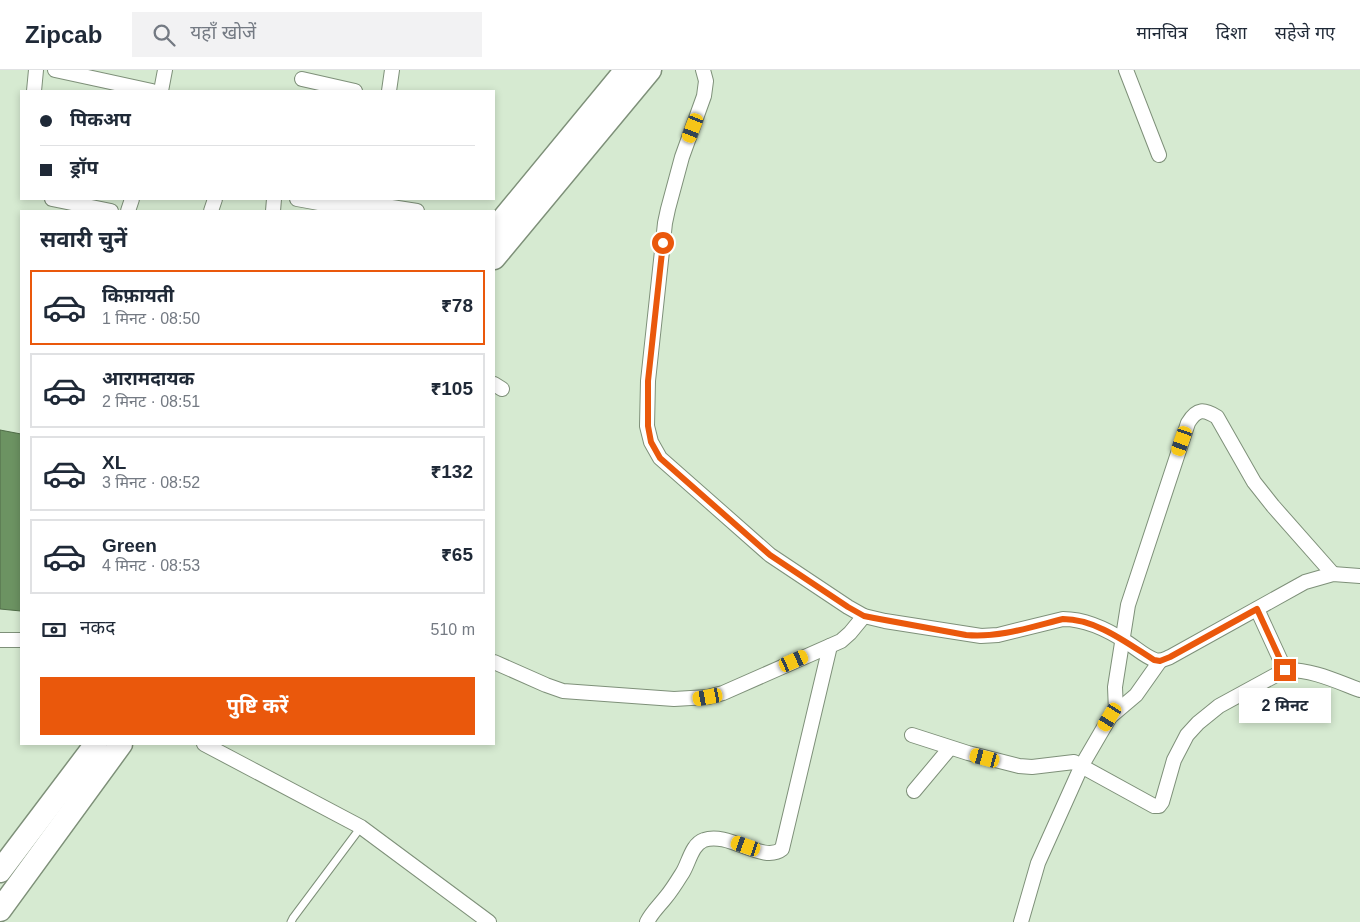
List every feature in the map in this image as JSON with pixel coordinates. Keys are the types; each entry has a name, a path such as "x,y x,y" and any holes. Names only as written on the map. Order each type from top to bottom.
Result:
{"main road":[{"path":"495,229 626,70"},
{"path":"495,257 650,70"},
{"path":"0,871 95,745"},
{"path":"0,910 120,745"}],"street":[{"path":"34,90 36,70"},
{"path":"55,70 72,71 148,90"},
{"path":"161,90 165,70"},
{"path":"389,90 392,70"},
{"path":"703,70 706,81 704,96 682,157 666,216 648,381 648,426 651,442 660,458 770,555 864,616 884,621 981,636 998,635 1063,619 1073,619 1085,622 1122,639 1154,660 1160,661 1305,582 1332,574 1360,576"},
{"path":"1126,70 1159,155"},
{"path":"302,79 351,90"},
{"path":"57,200 106,210"},
{"path":"302,200 319,203 372,201 412,210"},
{"path":"1116,711 1115,687 1132,587 1188,423 1193,414 1201,411 1217,417 1254,482 1272,506 1332,574"},
{"path":"1257,609 1285,670"},
{"path":"495,663 546,686 563,690 696,699 723,693 830,646 850,633 864,616"},
{"path":"0,640 20,640"},
{"path":"647,922 681,875 697,844 703,840 712,839 733,842 768,854 777,853 782,850 830,646"},
{"path":"1021,922 1038,863 1082,765 1103,727 1116,711 1136,695 1160,661"},
{"path":"912,735 950,748 1027,767 1069,762 1082,765 1150,805 1159,806 1162,802 1174,760 1187,735 1198,723 1219,706 1285,670 1315,674 1360,690"},
{"path":"206,745 361,827 489,922"},
{"path":"914,791 950,748"}],"lane":[{"path":"292,922 292,918 361,827"}],"shaded area":[{"path":"0,430 20,434 20,611 0,609"}],"route":[{"path":"663,243 648,381 648,426 651,442 660,458 770,555 864,616 884,621 981,636 998,635 1063,619 1073,619 1085,622 1122,639 1154,660 1160,661 1257,609 1285,670"}]}
